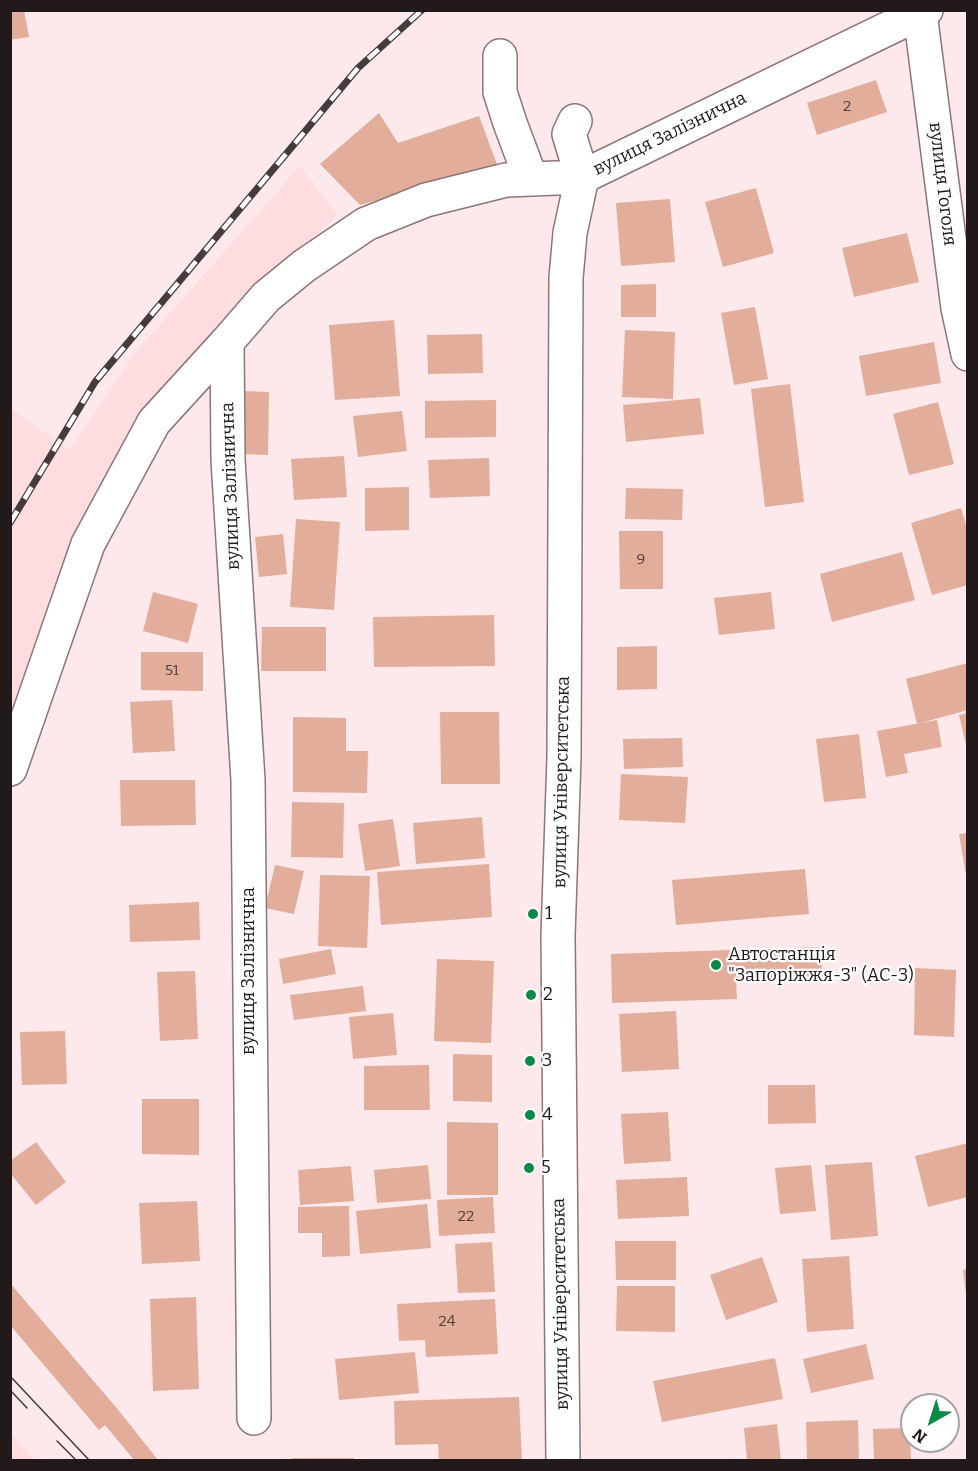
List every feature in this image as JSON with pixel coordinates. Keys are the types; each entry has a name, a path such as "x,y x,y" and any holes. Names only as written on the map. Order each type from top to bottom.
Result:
{"street":[{"name":"вулиця Залізнична","path":"254,1418 248,780 228,460 227,342 266,297 304,266 366,224 426,200 506,180 582,177 923,12"},
{"name":"вулиця Гоголя","path":"923,12 958,308 968,354"},
{"path":"500,56 500,92 531,179"},
{"path":"574,121 568,134 582,177"},
{"name":"вулиця Університетська","path":"563,1461 558,936 564,757 566,278 570,233 582,177"},
{"path":"10,769 88,544 154,422 227,342"}],"shaded area":[{"path":"300,166 337,215 211,336 138,483 11,755 11,409 70,450 136,352"},
{"path":"11,1434 36,1460 11,1460"}],"building":[{"path":"10,10 24,10 29,37 10,40"},
{"path":"876,80 887,112 817,135 807,103"},
{"path":"379,113 398,143 479,116 498,167 360,205 320,164"},
{"path":"756,188 774,253 723,267 705,202"},
{"path":"670,199 675,262 621,266 616,203"},
{"path":"907,233 919,282 854,297 842,248"},
{"path":"656,284 656,317 621,317 621,285"},
{"path":"755,307 768,379 734,385 721,313"},
{"path":"394,320 400,396 335,400 329,325"},
{"path":"625,330 675,332 673,399 622,397"},
{"path":"482,334 483,373 428,374 427,335"},
{"path":"934,342 941,383 866,396 859,356"},
{"path":"790,384 804,502 765,507 751,389"},
{"path":"242,391 269,392 268,455 241,454"},
{"path":"700,398 704,434 626,442 623,405"},
{"path":"496,400 496,437 425,438 425,401"},
{"path":"938,402 954,464 909,475 893,414"},
{"path":"402,411 407,451 358,457 353,416"},
{"path":"344,456 347,497 294,500 291,459"},
{"path":"489,458 490,496 430,498 428,460"},
{"path":"409,487 409,530 365,531 365,488"},
{"path":"626,488 683,489 682,520 625,519"},
{"path":"961,508 968,531 968,585 932,595 911,523"},
{"path":"296,519 340,522 334,610 290,607"},
{"path":"619,531 663,531 663,589 620,589"},
{"path":"283,534 287,574 259,577 255,537"},
{"path":"902,552 915,600 832,622 820,574"},
{"path":"153,592 198,604 188,643 143,631"},
{"path":"771,592 775,629 719,635 714,598"},
{"path":"494,615 495,666 374,667 373,617"},
{"path":"262,627 326,627 326,671 261,671"},
{"path":"657,646 657,689 617,690 617,647"},
{"path":"141,652 203,652 203,691 141,690"},
{"path":"968,663 968,710 917,724 906,679"},
{"path":"172,700 175,751 133,753 130,702"},
{"path":"440,712 499,712 500,784 441,784"},
{"path":"968,713 968,749 967,749 959,715"},
{"path":"293,717 346,718 346,751 368,751 367,793 293,792"},
{"path":"937,720 942,747 904,754 908,773 886,777 877,731"},
{"path":"859,734 866,798 824,802 816,739"},
{"path":"682,738 683,767 624,769 623,739"},
{"path":"621,774 688,777 685,823 619,820"},
{"path":"120,780 195,780 196,825 121,826"},
{"path":"292,802 344,803 343,858 291,857"},
{"path":"482,817 485,858 416,864 413,823"},
{"path":"393,819 400,866 365,871 358,824"},
{"path":"968,833 968,875 966,875 959,834"},
{"path":"489,864 492,917 381,925 377,872"},
{"path":"275,865 304,871 294,914 265,908"},
{"path":"805,869 809,914 676,925 672,880"},
{"path":"320,875 370,876 367,948 318,946"},
{"path":"199,902 200,940 130,942 129,905"},
{"name":"Автостанція \"Запоріжжя-3\" (АС-3)","path":"821,947 822,976 736,978 737,999 612,1003 611,954"},
{"path":"331,949 336,974 283,984 279,959"},
{"path":"437,959 494,961 491,1043 434,1041"},
{"path":"915,968 956,970 954,1037 914,1035"},
{"path":"195,971 198,1039 160,1041 157,972"},
{"path":"363,986 366,1011 294,1020 290,995"},
{"path":"676,1011 679,1069 622,1072 619,1014"},
{"path":"393,1013 397,1055 353,1059 349,1017"},
{"path":"65,1031 67,1084 22,1085 20,1032"},
{"path":"453,1054 492,1055 492,1102 453,1101"},
{"path":"429,1065 430,1110 364,1110 364,1066"},
{"path":"768,1085 815,1085 816,1123 768,1124"},
{"path":"142,1099 199,1099 199,1155 142,1154"},
{"path":"668,1112 671,1161 624,1164 621,1114"},
{"path":"447,1122 498,1123 498,1195 447,1195"},
{"path":"36,1142 66,1182 36,1205 10,1173 10,1161"},
{"path":"968,1143 968,1197 928,1207 915,1156"},
{"path":"872,1162 878,1236 831,1240 825,1165"},
{"path":"428,1165 431,1199 377,1203 374,1170"},
{"path":"811,1165 816,1211 780,1214 775,1168"},
{"path":"351,1166 354,1201 300,1205 298,1170"},
{"path":"687,1177 689,1216 618,1219 616,1180"},
{"path":"493,1197 495,1233 439,1236 437,1200"},
{"path":"197,1201 200,1261 142,1264 139,1203"},
{"path":"427,1204 431,1248 360,1254 356,1211"},
{"path":"349,1206 350,1256 322,1257 322,1233 298,1233 298,1207"},
{"path":"615,1241 676,1241 676,1280 616,1280"},
{"path":"492,1242 495,1292 458,1293 455,1244"},
{"path":"849,1256 854,1329 807,1332 802,1259"},
{"path":"762,1257 778,1302 726,1320 710,1275"},
{"path":"968,1269 968,1294 966,1294 963,1270"},
{"path":"10,1283 158,1460 134,1460 105,1425 99,1430 10,1325"},
{"path":"617,1286 675,1286 675,1332 616,1331"},
{"path":"196,1297 199,1389 153,1391 150,1299"},
{"path":"495,1299 498,1354 426,1357 425,1340 399,1341 397,1304"},
{"path":"866,1344 874,1379 811,1393 803,1359"},
{"path":"415,1352 419,1393 339,1400 335,1359"},
{"path":"775,1358 783,1399 662,1422 653,1381"},
{"path":"519,1397 522,1460 439,1460 438,1444 395,1445 394,1401"},
{"path":"858,1420 859,1460 807,1460 806,1422"},
{"path":"777,1424 781,1460 747,1460 744,1428"},
{"path":"900,1428 900,1453 911,1453 911,1460 874,1460 873,1429"},
{"path":"292,1458 354,1458 354,1460 292,1460"}],"tram line":[{"path":"10,1376 89,1460"},
{"path":"10,1390 27,1408"},
{"path":"57,1441 76,1460"}],"railway":[{"path":"10,523 95,382 358,68 422,10"}],"place":[{"name":"1","path":"533,914"},
{"name":"Автостанція \"Запоріжжя-3\" (АС-3)","path":"716,965"},
{"name":"2","path":"531,995"},
{"name":"3","path":"530,1061"},
{"name":"4","path":"530,1115"},
{"name":"5","path":"529,1168"}]}
